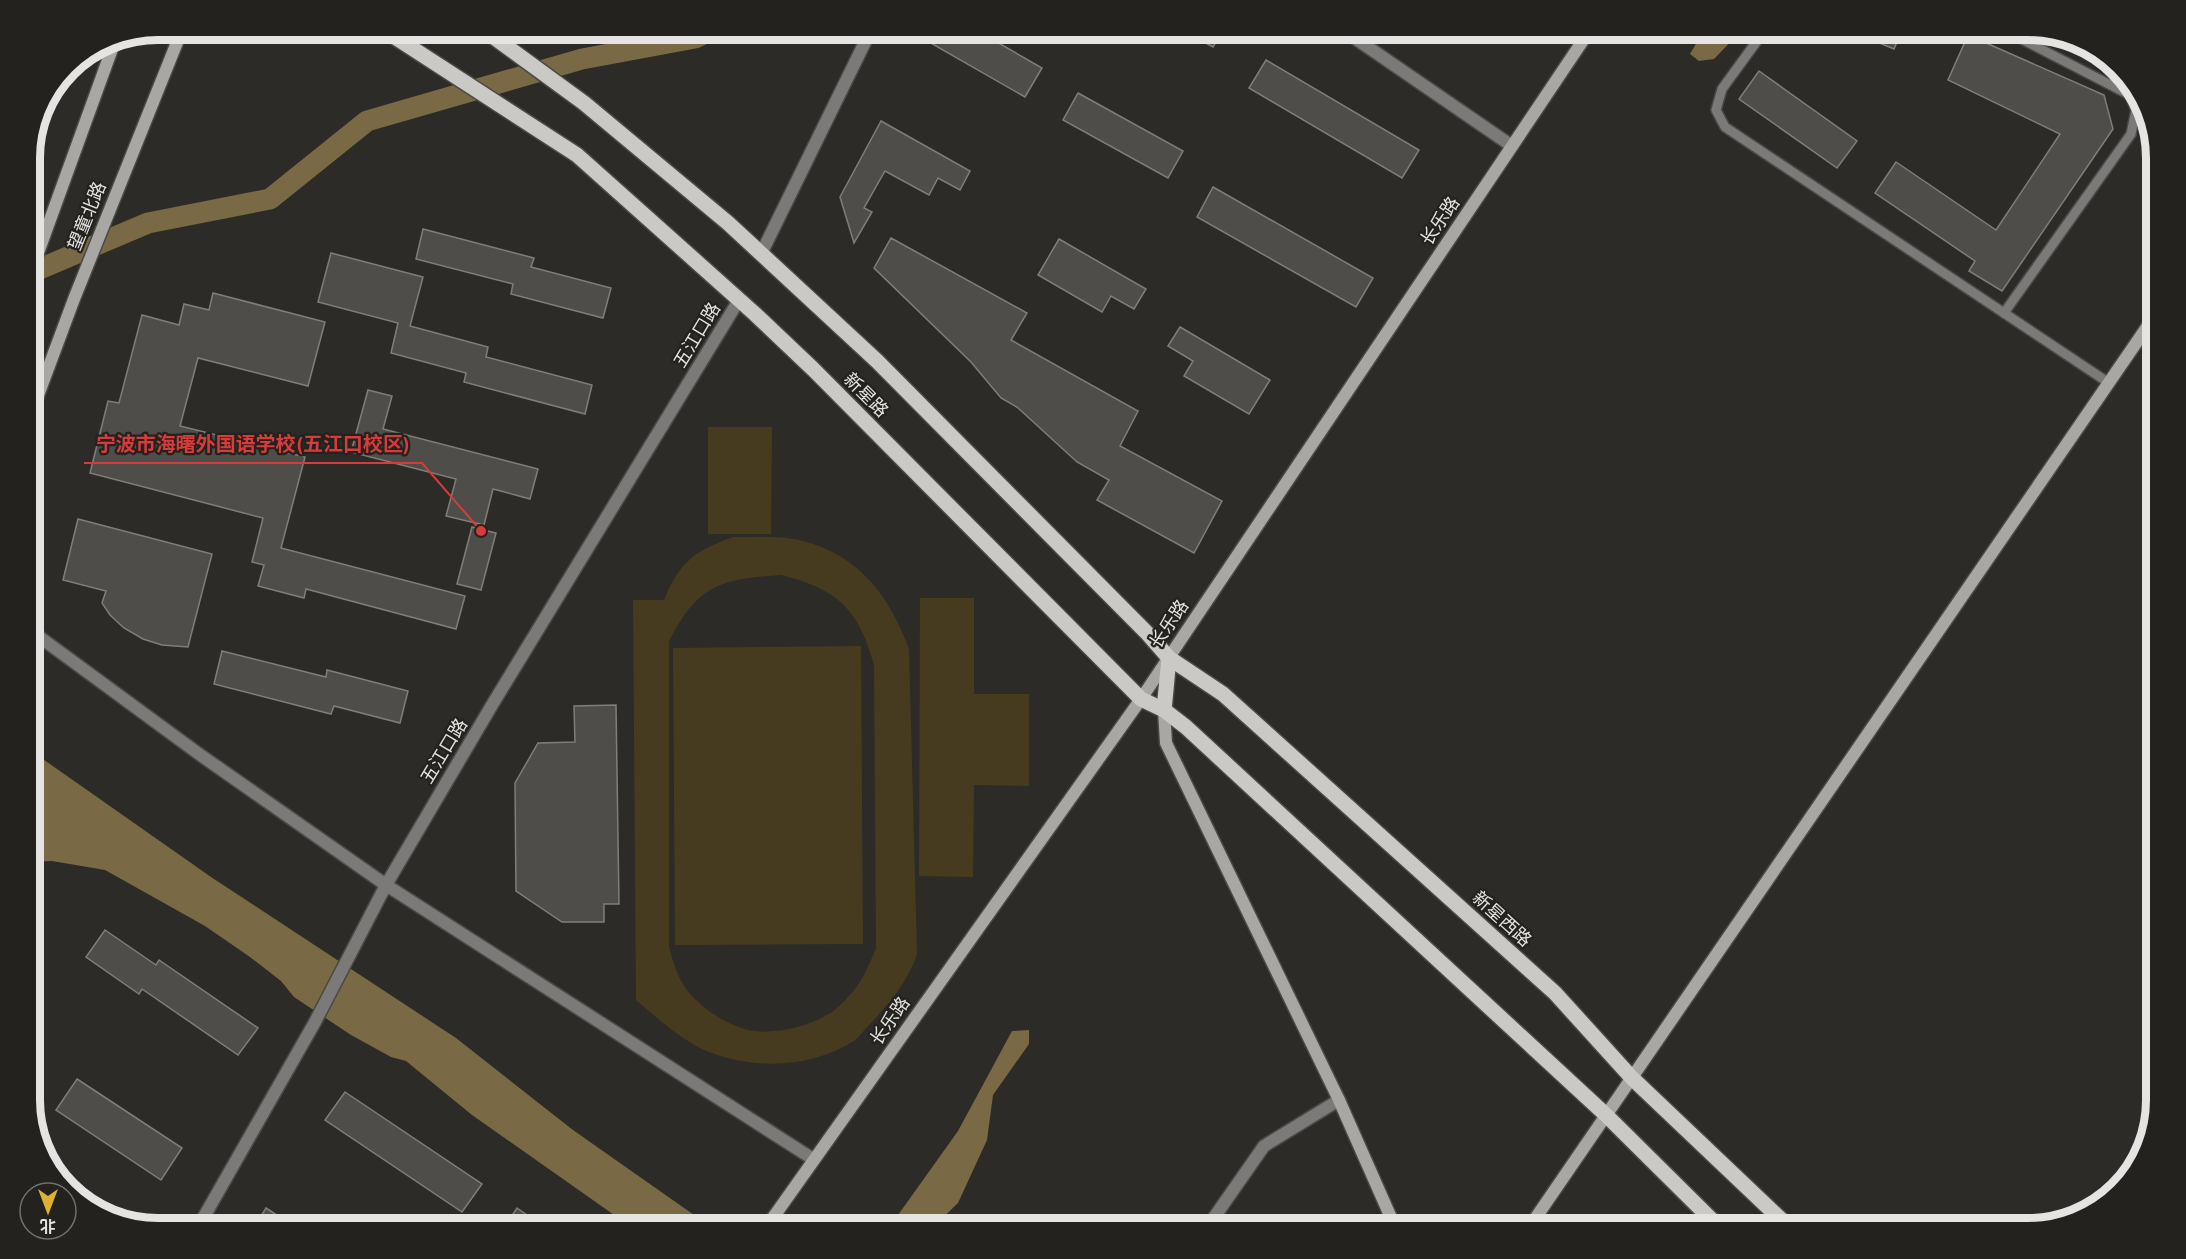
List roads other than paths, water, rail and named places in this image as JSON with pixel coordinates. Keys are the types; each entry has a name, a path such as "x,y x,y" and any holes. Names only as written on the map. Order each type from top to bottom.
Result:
{"main road":[{"name":"新星路","path":"399,40 577,155 813,369 1141,699 1164,710"},
{"name":"新星西路","path":"500,40 584,103 728,223 877,361 1148,634 1168,658 1223,694 1555,993 1632,1078 1779,1218"},
{"path":"1168,658 1164,710 1186,727 1606,1115 1710,1218"}],"street":[{"name":"望童北路","path":"41,388 116,192 178,40"},
{"path":"760,254 866,40"},
{"path":"1358,40 1512,146"},
{"name":"长乐路","path":"773,1218 1141,699 1583,40"},
{"name":"望童北路","path":"41,247 112,50"},
{"name":"五江口路","path":"203,1218 315,1022 386,885 498,695 739,300"},
{"path":"1536,1218 2145,330"},
{"path":"41,638 199,754 386,885 813,1159"},
{"path":"1164,710 1166,742 1339,1100 1391,1218"},
{"path":"1214,1218 1264,1146 1339,1100"}],"lane":[{"path":"1758,40 1722,88 1716,110 1725,127 2109,383"},
{"path":"2023,40 2125,92"},
{"path":"2004,313 2131,134 2136,111"}],"waterway":[{"path":"41,268 148,223 270,199 367,121 582,59 684,40"}],"place":[{"name":"宁波市海曙外国语学校(五江口校区)","path":"481,531"}]}
